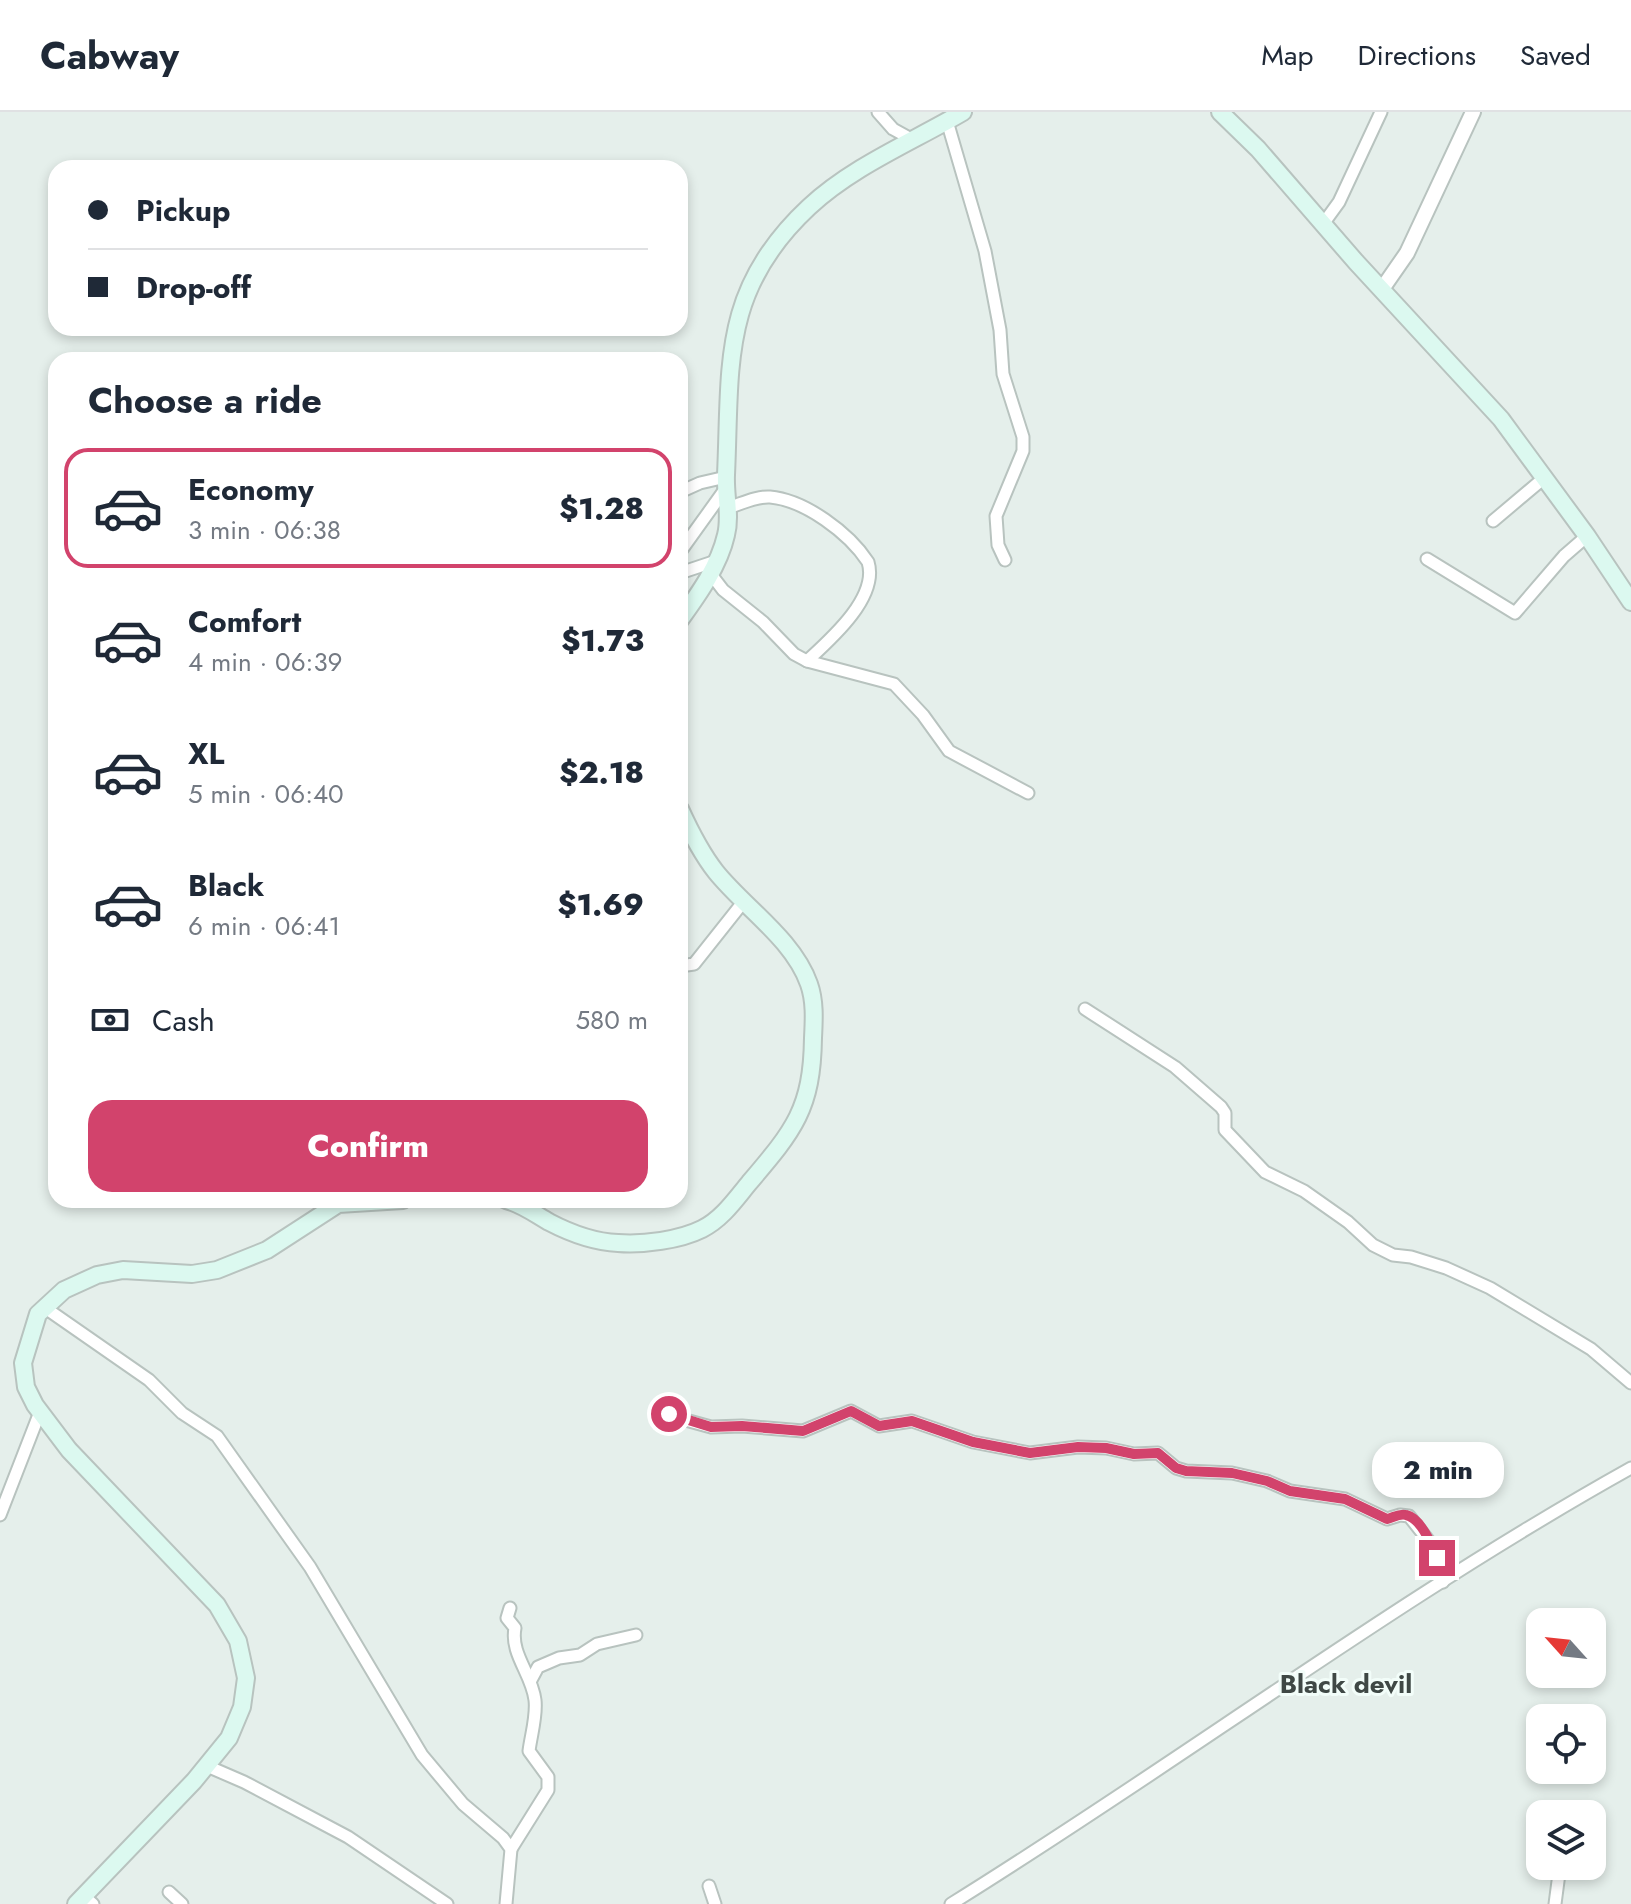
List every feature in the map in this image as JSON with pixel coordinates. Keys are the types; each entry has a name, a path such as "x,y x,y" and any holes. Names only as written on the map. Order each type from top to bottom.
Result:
{"main road":[{"path":"688,607 713,567 727,534 730,355 744,301 762,263 808,208 830,189 963,112"},
{"path":"1220,112 1258,149 1494,410 1587,536 1631,602"},
{"path":"525,1208 573,1233 605,1242 635,1243 690,1233 720,1217 785,1138 803,1108 811,1084 812,993 802,969 702,853 688,825"},
{"path":"84,1901 229,1738 242,1707 246,1678 238,1641 217,1605 69,1450 40,1412 26,1387 23,1363 32,1329 44,1307 64,1290 113,1271 192,1274 217,1270 267,1250 328,1208"}],"street":[{"path":"878,112 893,129 913,140"},
{"path":"1323,224 1339,202 1381,112"},
{"path":"1382,289 1407,253 1473,112"},
{"path":"947,121 985,251 999,326 1003,374 1023,437 1023,451 996,516 998,545 1005,560"},
{"path":"1493,521 1544,478"},
{"path":"688,488 700,483 726,482"},
{"path":"688,540 726,482"},
{"path":"727,508 770,497 803,506 819,515 868,562 870,580 854,612 807,661"},
{"path":"1427,559 1515,613 1564,556 1587,536"},
{"path":"688,572 713,567 736,602 763,622 794,654 807,661 894,684 923,715 949,751 1028,793"},
{"path":"688,965 694,964 744,901"},
{"path":"1085,1009 1175,1067 1221,1107 1225,1113 1225,1130 1265,1172 1304,1191 1388,1254 1446,1268 1501,1295 1591,1349 1631,1383"},
{"path":"44,1307 149,1380 182,1413 217,1436 310,1567 422,1755 442,1782 511,1849"},
{"path":"660,1413 711,1427 803,1431 851,1411 879,1426 912,1421 973,1442 1030,1453 1078,1447 1106,1448 1134,1454 1158,1453 1176,1468 1186,1471 1232,1473 1267,1481 1290,1491 1345,1499 1387,1519 1409,1516 1432,1545 1443,1582"},
{"path":"0,1515 40,1412"},
{"path":"951,1904 1443,1582 1553,1512 1631,1468"},
{"path":"506,1904 511,1849 548,1790 548,1777 529,1751 536,1703 531,1680 513,1639 515,1628 507,1618 510,1608"},
{"path":"531,1680 538,1667 559,1658 580,1655 597,1644 627,1640 636,1635"},
{"path":"207,1766 348,1837 447,1904"},
{"path":"1555,1904 1558,1880"},
{"path":"709,1886 715,1904"},
{"path":"169,1892 182,1904"}],"district":[{"name":"Black devil","path":"1346,1684"}],"route":[{"path":"669,1414 711,1427 810,1431 851,1411 879,1426 912,1421 973,1442 1030,1453 1078,1447 1106,1448 1134,1454 1158,1453 1176,1468 1186,1471 1215,1470 1267,1481 1290,1491 1345,1499 1387,1519 1405,1514 1413,1518 1432,1545 1437,1558"}]}
